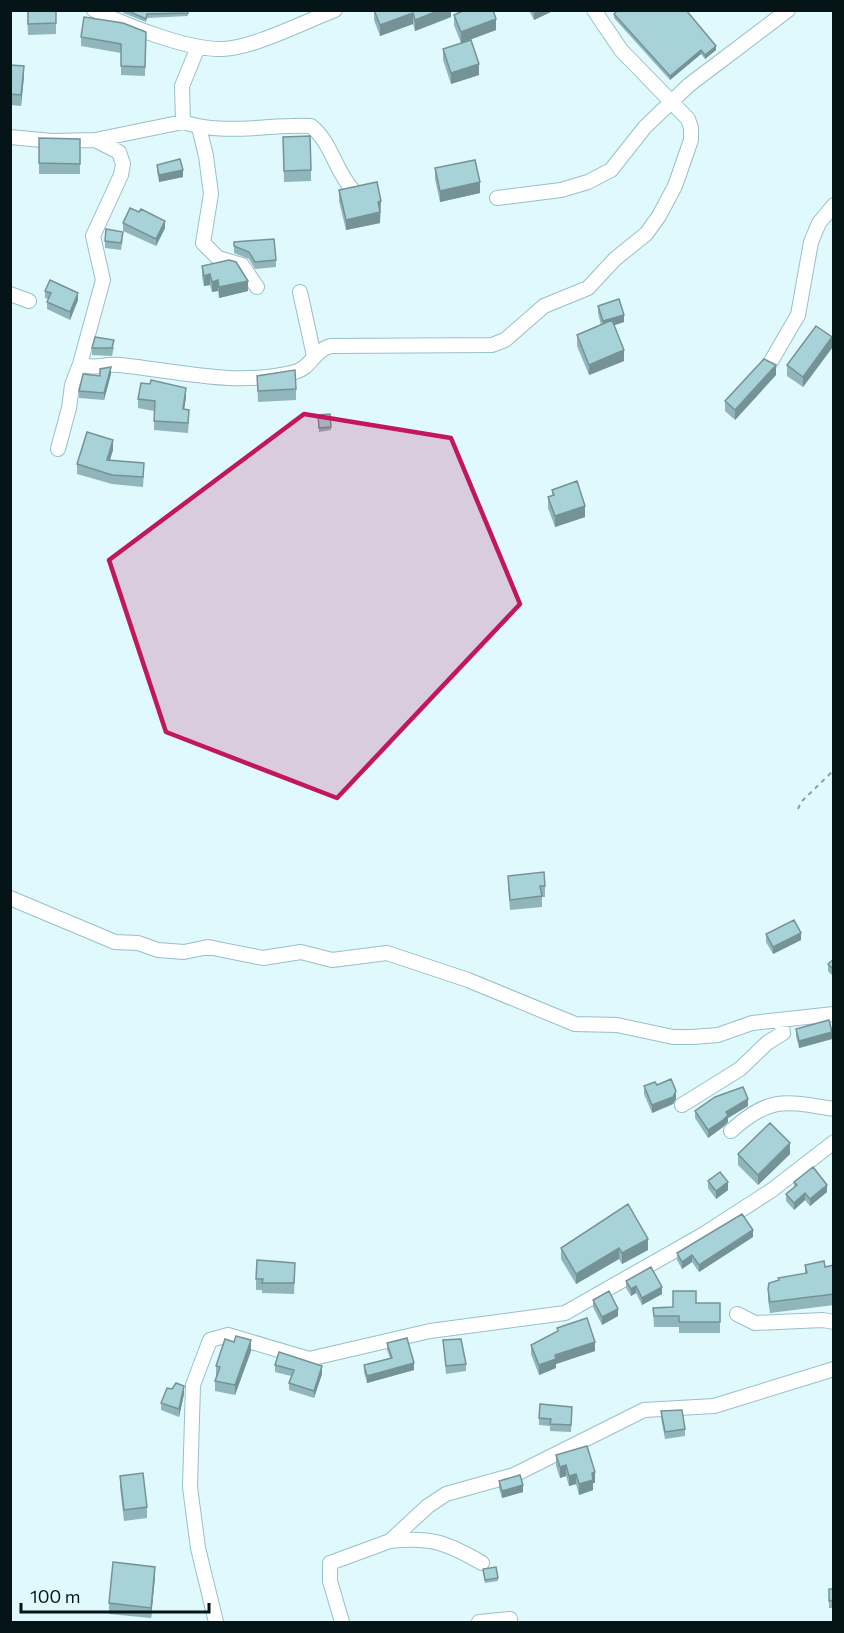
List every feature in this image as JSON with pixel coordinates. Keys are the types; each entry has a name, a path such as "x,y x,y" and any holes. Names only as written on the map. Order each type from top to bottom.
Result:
{"street":[{"path":"94,10 198,47 223,50 335,10"},
{"path":"80,364 92,369 118,364 199,376 231,378 296,372 306,367 321,349 331,346 483,346 499,343 544,306 588,288 615,259 646,234 659,216 675,186 689,147 691,128 688,118 621,50 594,10"},
{"path":"497,198 519,197 588,182 610,170 645,127 689,85 788,10"},
{"path":"183,122 182,86 198,47"},
{"path":"10,136 52,141 95,140 183,122 199,128 311,126 320,133 344,181 353,190"},
{"path":"199,128 206,156 211,194 203,243 218,258 242,264 256,287"},
{"path":"57,448 69,408 72,385 103,280 93,236 121,175 123,164 119,152 95,140"},
{"path":"770,363 798,315 811,242 819,223 834,205"},
{"path":"300,292 314,356"},
{"path":"10,294 29,301"},
{"path":"10,898 115,942 138,943 158,950 184,952 208,947 263,958 301,952 332,960 387,953 468,980 575,1024 633,1027 685,1038 718,1035 752,1023 834,1014"},
{"path":"682,1105 740,1069 767,1043 783,1033 781,1020"},
{"path":"731,1131 746,1117 771,1104 791,1102 834,1109"},
{"path":"216,1623 198,1548 190,1487 193,1385 210,1340 228,1335 309,1359 430,1330 565,1313 704,1234 772,1190 834,1142"},
{"path":"737,1314 755,1323 823,1320 834,1322"},
{"path":"390,1541 428,1506 446,1494 514,1475 644,1410 714,1406 834,1369"},
{"path":"342,1623 330,1581 330,1563 390,1541 422,1538 455,1547 482,1563"},
{"path":"478,1623 510,1619"}],"path":[{"path":"798,809 801,802 834,770"}],"highlighted area":[{"path":"304,414 451,438 520,604 337,798 166,732 109,560"}],"building":[{"path":"28,10 56,10 56,23 28,24"},
{"path":"126,10 188,10 188,13 147,14 146,19"},
{"path":"374,10 440,10 415,20 413,13 380,25"},
{"path":"465,10 493,10 496,19 461,32 454,15"},
{"path":"618,10 686,10 716,46 705,55 701,50 670,76 614,14"},
{"path":"84,17 123,23 146,32 145,67 121,66 121,44 81,37"},
{"path":"471,40 479,64 451,73 443,49"},
{"path":"10,65 24,66 21,95 10,94"},
{"path":"310,136 311,170 284,171 283,137"},
{"path":"39,138 80,139 80,164 39,163"},
{"path":"180,159 183,170 159,175 157,165"},
{"path":"475,160 480,182 440,191 435,168"},
{"path":"377,182 381,201 378,202 380,212 346,220 339,190"},
{"path":"130,208 139,212 141,209 165,221 156,239 123,223"},
{"path":"106,229 123,232 121,243 105,241"},
{"path":"274,239 276,260 255,262 249,252 234,246 234,242"},
{"path":"229,260 236,262 248,281 219,287 218,280 212,282 210,274 204,276 202,266"},
{"path":"50,280 78,293 70,312 47,302 51,293 45,291"},
{"path":"619,299 624,315 603,321 598,306"},
{"path":"612,320 624,350 589,365 577,335"},
{"path":"816,326 832,337 803,377 787,365"},
{"path":"95,337 114,340 112,348 92,348"},
{"path":"764,359 776,365 735,410 725,401"},
{"path":"111,367 104,393 79,391 83,374 100,376 100,369"},
{"path":"295,370 296,389 258,391 257,376"},
{"path":"151,380 186,388 183,409 189,410 188,423 154,421 155,401 138,399 141,383 150,384"},
{"path":"330,414 331,427 319,428 318,415"},
{"path":"87,432 113,440 107,460 144,463 143,477 112,475 77,464"},
{"path":"577,481 585,506 555,516 548,497 554,495 552,490"},
{"path":"544,872 545,886 540,886 542,896 510,900 508,876"},
{"path":"794,920 801,933 773,947 766,934"},
{"path":"834,959 834,970 828,964"},
{"path":"829,1020 832,1032 799,1041 796,1029"},
{"path":"671,1079 676,1091 673,1097 652,1105 644,1086 655,1082 657,1085"},
{"path":"743,1087 748,1099 726,1112 728,1115 723,1120 708,1130 695,1111 715,1097"},
{"path":"770,1123 790,1143 758,1175 738,1154"},
{"path":"813,1167 827,1185 810,1199 805,1193 794,1203 786,1194 797,1185 794,1182"},
{"path":"720,1172 728,1182 716,1191 708,1181"},
{"path":"628,1204 648,1239 622,1253 619,1248 576,1274 561,1248"},
{"path":"742,1214 753,1230 699,1265 692,1255 682,1262 677,1253"},
{"path":"257,1260 295,1263 294,1283 262,1283 263,1279 256,1279"},
{"path":"824,1261 825,1267 834,1265 834,1294 770,1302 769,1283 779,1280 778,1278 807,1273 805,1265"},
{"path":"651,1267 662,1287 642,1298 636,1286 631,1289 626,1281"},
{"path":"609,1291 618,1309 602,1317 593,1300"},
{"path":"673,1291 696,1291 696,1303 720,1303 720,1322 679,1322 679,1316 654,1316 653,1308 673,1307"},
{"path":"587,1318 595,1342 555,1355 556,1359 539,1365 531,1345 558,1331 557,1328"},
{"path":"236,1336 251,1340 235,1385 215,1381 220,1367 216,1366 225,1339 234,1342"},
{"path":"407,1338 414,1363 367,1376 364,1365 392,1358 387,1343"},
{"path":"461,1339 466,1364 446,1366 443,1340"},
{"path":"279,1352 322,1366 314,1391 289,1383 294,1370 275,1365"},
{"path":"176,1383 184,1386 179,1409 161,1403 167,1388 172,1389"},
{"path":"540,1404 572,1407 571,1425 550,1424 551,1419 539,1418"},
{"path":"682,1410 685,1429 665,1432 661,1411"},
{"path":"587,1446 595,1472 592,1473 593,1480 579,1484 576,1474 569,1476 566,1465 560,1467 556,1455"},
{"path":"143,1473 147,1507 124,1510 120,1476"},
{"path":"520,1475 523,1485 502,1491 499,1481"},
{"path":"113,1562 155,1567 151,1608 109,1603"},
{"path":"496,1567 498,1578 485,1580 483,1569"},
{"path":"829,1589 834,1589 834,1600 829,1601"}]}
